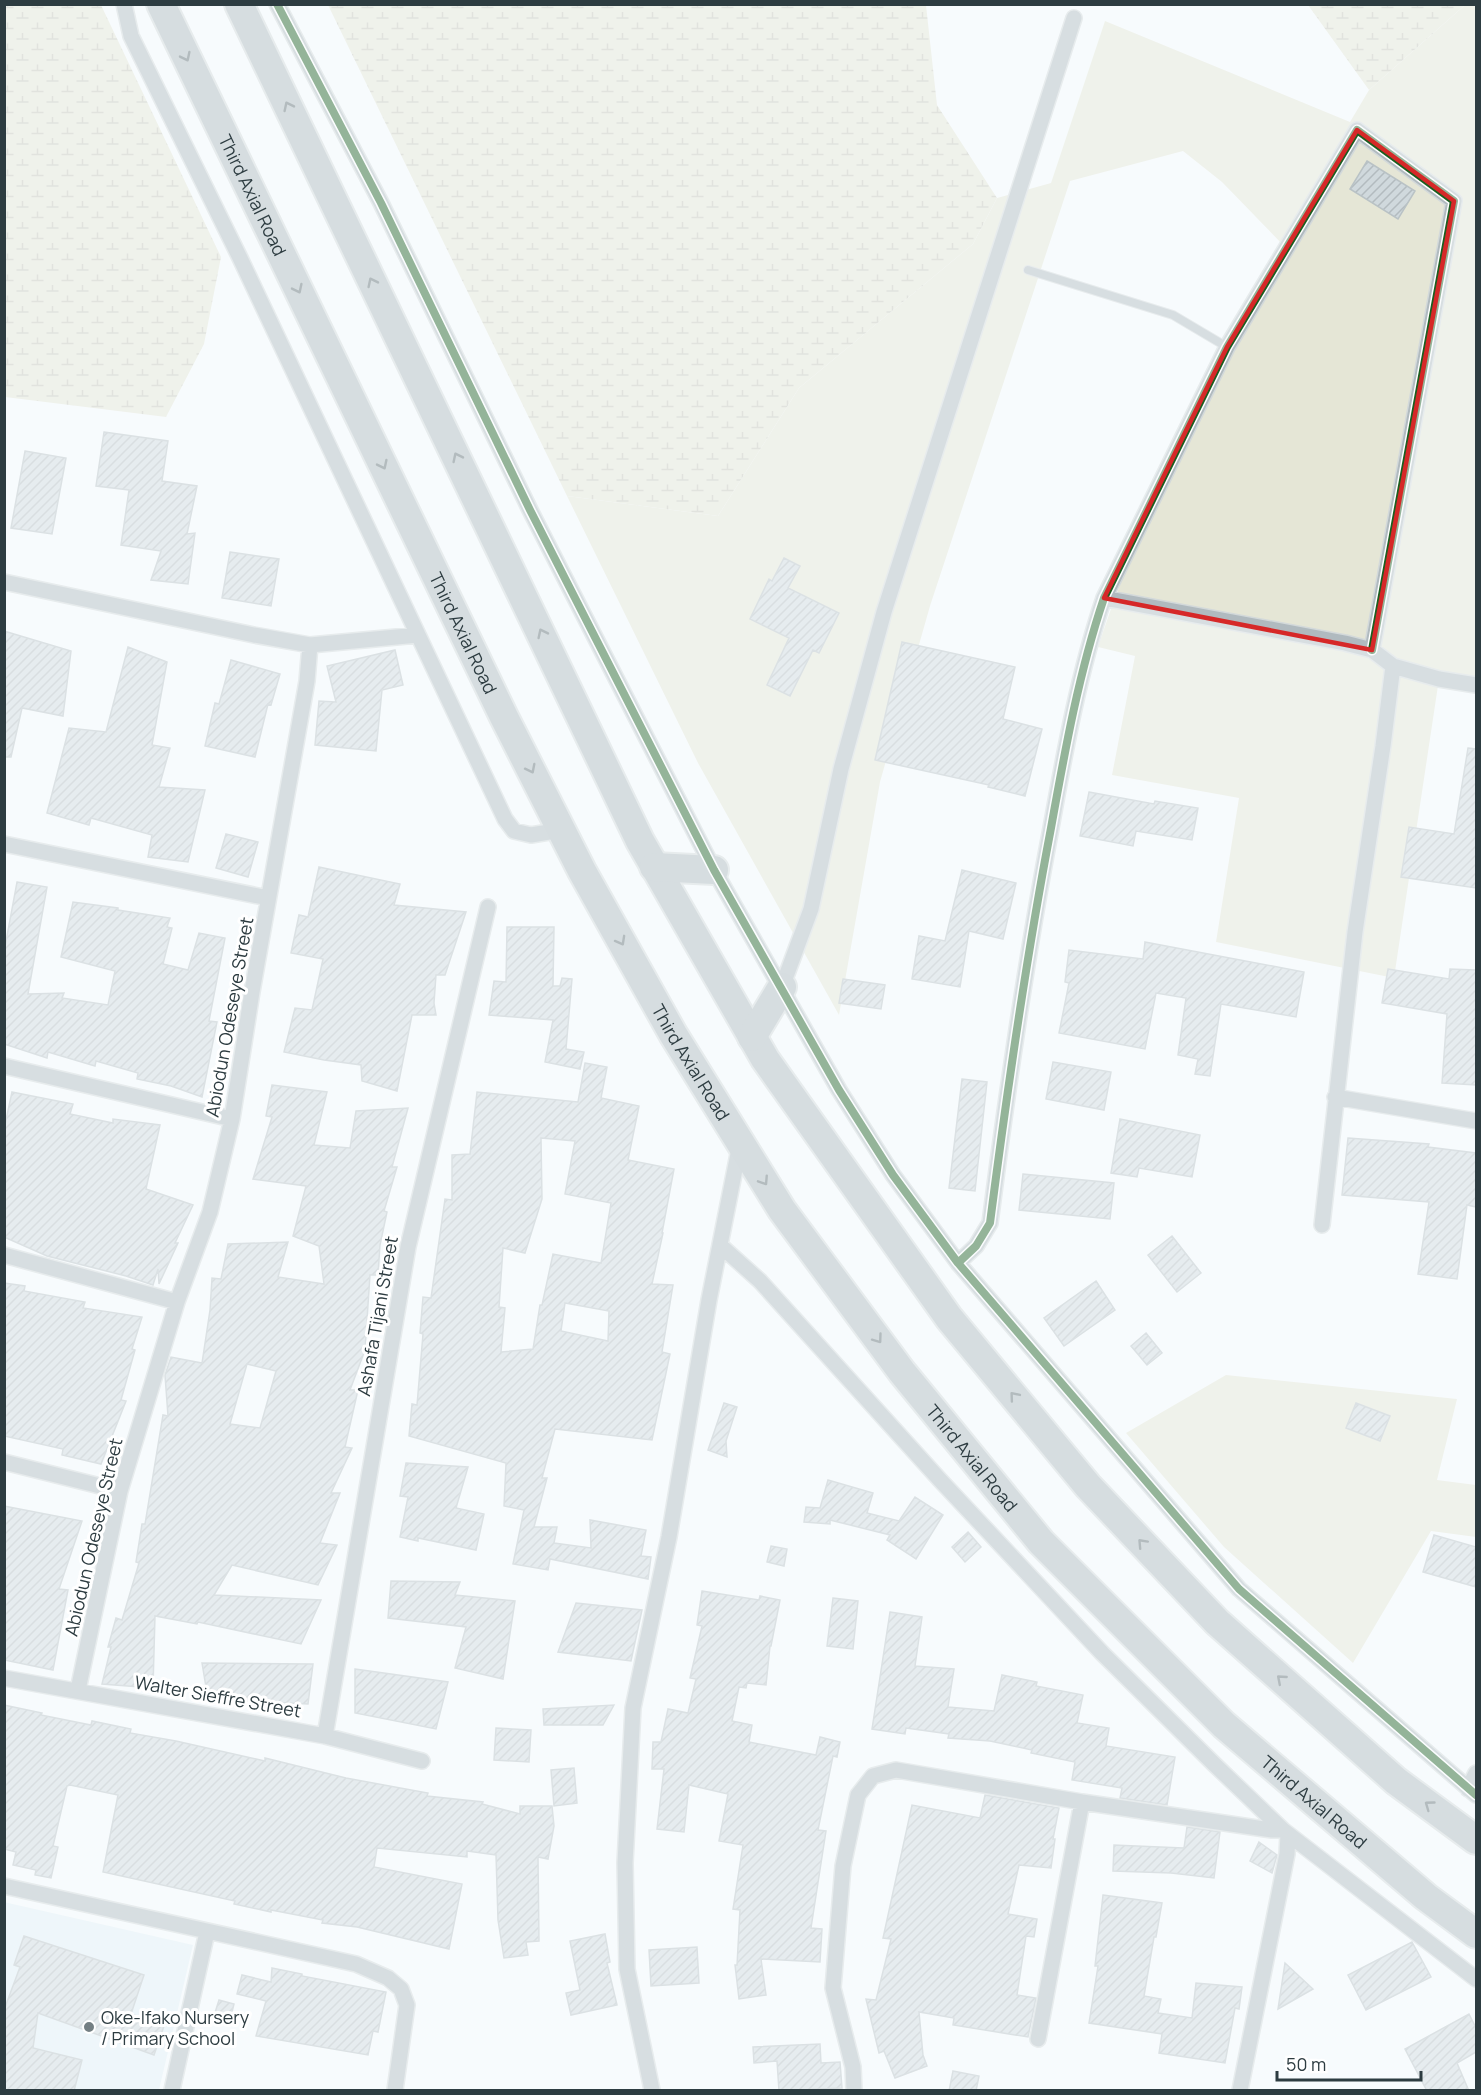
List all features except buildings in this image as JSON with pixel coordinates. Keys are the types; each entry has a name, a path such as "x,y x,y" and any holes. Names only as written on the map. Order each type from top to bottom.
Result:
{"highway":[{"name":"Third Axial Road","path":"160,4 504,717 582,871 673,1034 782,1209 902,1372 1041,1542 1224,1725 1426,1897 1476,1934"},
{"path":"239,4 640,842 752,1037 949,1318 1088,1486 1217,1622 1396,1781 1476,1840"},
{"path":"654,867 714,870"},
{"path":"752,1037 782,987"}],"street":[{"path":"124,4 131,36 240,258 505,819 514,831 531,835 561,830"},
{"path":"277,4 381,203 530,510 714,870 839,1090 893,1175 958,1263 1239,1589 1472,1792 1476,1773"},
{"path":"782,987 811,909 841,769 884,612 1074,18"},
{"path":"958,1263 976,1246 990,1223 1031,934 1063,760 1090,640 1104,598 1227,347 1357,130 1454,201 1372,650"},
{"path":"4,582 310,645 418,635"},
{"path":"1104,598 1345,643 1372,650 1393,666 1439,679 1476,685"},
{"name":"Abiodun Odeseye Street","path":"78,1690 120,1491 177,1302 210,1212 232,1119 268,898 307,681 310,645"},
{"path":"1322,1225 1355,932 1393,666"},
{"path":"4,844 268,898"},
{"name":"Ashafa Tijani Street","path":"325,1736 408,1247 488,907"},
{"path":"4,1066 232,1119"},
{"path":"1335,1097 1476,1121"},
{"path":"652,2091 627,1968 625,1863 633,1708 669,1537 709,1300 740,1144"},
{"path":"721,1246 760,1281 940,1480 1102,1653 1286,1832 1476,1979"},
{"path":"4,1255 177,1302"},
{"path":"4,1462 120,1491"},
{"name":"Walter Sieffre Street","path":"4,1678 325,1736 422,1761"},
{"path":"854,2091 853,2067 833,1988 843,1866 858,1795 873,1776 896,1770 1082,1802 1286,1832"},
{"path":"1038,2039 1082,1802"},
{"path":"1240,2091 1287,1854 1286,1832"},
{"path":"4,1886 356,1964 388,1978 401,1989 407,2005 395,2091"},
{"path":"172,2091 207,1932"}],"lane":[{"path":"1028,270 1173,315 1227,347"}],"highlighted area":[{"path":"1357,130 1454,201 1372,650 1104,598 1227,347"}],"shaded area":[{"name":"Oke-Ifako Nursery / Primary School","path":"4,1902 193,1945 159,2090 5,2090"}],"green space":[{"path":"5,4 101,5 221,257 204,344 166,417 5,397"},
{"path":"328,5 926,5 937,105 997,198 973,244 799,388 718,516 567,496"},
{"path":"1308,5 1465,5 1369,90"},
{"path":"1465,5 1476,5 1476,685 1439,679 1394,978 1216,942 1239,798 1112,775 1135,656 1098,647 1116,595 1159,493 1284,246 1222,182 1183,151 1070,181 930,606 880,782 839,1015 698,763 567,496 718,516 799,388 973,244 997,198 1051,183 1105,21 1350,122 1369,90"},
{"path":"1226,1375 1457,1399 1437,1480 1476,1485 1476,1537 1431,1531 1353,1663 1224,1547 1126,1433"}],"cycle path":[{"path":"277,4 381,203 530,510 714,870 839,1090 893,1175 958,1263 1239,1589 1476,1795"},
{"path":"958,1263 976,1246 990,1223 1033,926 1073,712 1104,598 1227,347 1357,130 1454,201 1372,650"}],"place":[{"name":"Oke-Ifako Nursery / Primary School","path":"89,2027"}]}
